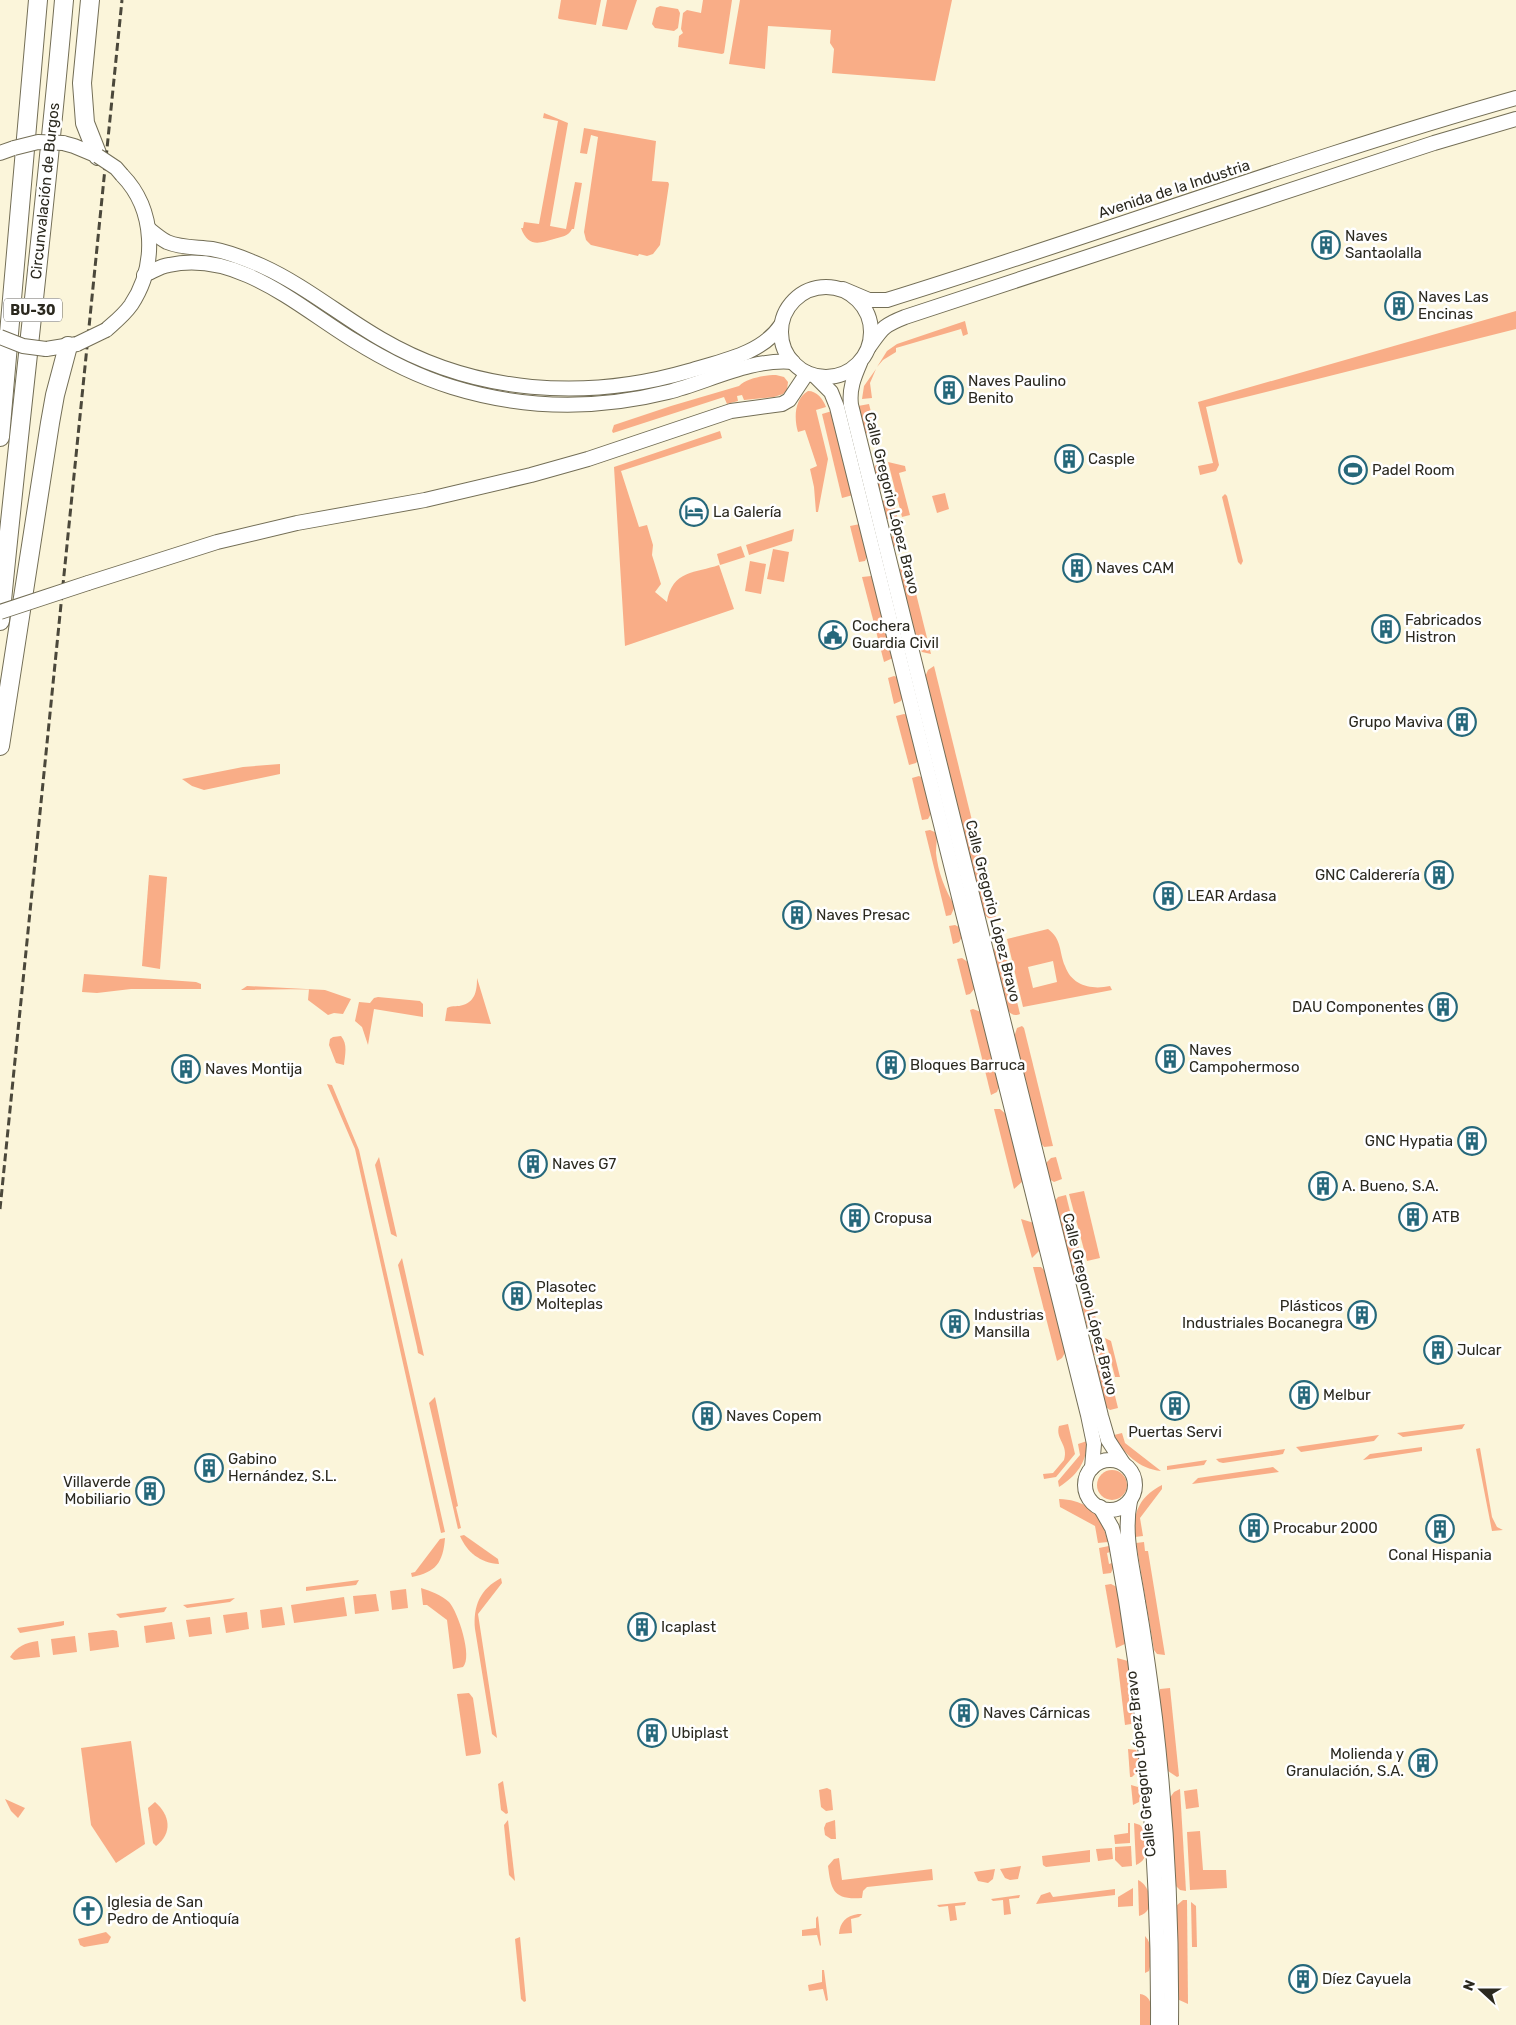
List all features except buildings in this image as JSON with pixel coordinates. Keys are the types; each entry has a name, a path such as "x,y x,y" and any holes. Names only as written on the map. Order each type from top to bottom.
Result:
{"highway":[{"name":"Circunvalación de Burgos","path":"0,437 38,0"},
{"name":"Circunvalación de Burgos","path":"0,621 51,149 64,0"},
{"path":"90,0 82,82 85,123 98,156"},
{"path":"0,746 55,395 73,345"}],"main road":[{"name":"Avenida de la Industria","path":"843,289 868,300 887,300 1306,162 1516,98"},
{"path":"781,325 783,347 792,362 812,375 837,376 860,363 878,332 886,325 905,317 1434,143 1516,119"},
{"path":"0,153 38,142 63,143 98,156 116,168 137,196 149,229 150,250 144,275 131,305 106,330 86,341 46,349 23,346 0,338"},
{"path":"149,229 166,242 172,244 231,254 265,267 310,293 383,340 419,358 471,376 522,387 591,389 625,385 670,376 758,348 774,336 781,325 788,307 799,295 813,288 828,286 843,289 858,299 868,313 872,330 869,348"},
{"path":"144,275 167,265 188,262 226,268 268,286 375,354 423,378 482,395 528,404 579,405 634,400 669,392 749,367 778,361 792,362"},
{"name":"Calle Gregorio López Bravo","path":"860,363 850,389 851,404 1104,1425 1108,1440 1123,1464"},
{"path":"0,612 217,542 297,523 425,500 502,482 588,459 731,411 782,404 789,400 812,375"},
{"name":"Calle Gregorio López Bravo","path":"812,375 831,392 838,407 1090,1422 1095,1450 1092,1468"},
{"path":"1106,1460 1115,1460 1123,1464 1131,1471 1135,1481 1135,1491 1130,1501 1118,1509 1100,1508 1091,1500 1086,1489 1087,1476 1092,1468 1106,1460"},
{"name":"Calle Gregorio López Bravo","path":"1130,1501 1126,1529 1146,1645 1165,1827 1170,1938 1170,2025"},
{"name":"Calle Gregorio López Bravo","path":"1100,1508 1110,1523 1116,1543 1134,1651 1144,1728 1156,1888 1158,2025"}],"shaded area":[{"path":"561,0 601,0 596,25 559,19"},
{"path":"607,0 637,0 627,30 602,26"},
{"path":"703,0 732,0 724,53 722,54 678,47 679,36 683,33 681,29 683,13 687,10 701,13"},
{"path":"740,0 952,0 935,81 832,73 834,49 830,43 831,30 768,26 765,69 729,64"},
{"path":"660,6 678,9 680,13 678,28 674,31 655,28 652,24 656,8"},
{"path":"544,113 568,123 550,226 566,229 575,182 582,183 574,229 562,237 535,243 527,239 521,228 523,228 524,222 539,224 558,121 543,118"},
{"path":"584,128 656,141 652,181 668,182 669,184 660,245 653,254 647,256 639,254 638,256 591,245 586,240 584,232 598,137 591,135 587,154 580,153"},
{"path":"1516,311 1516,329 1206,407 1219,465 1216,471 1200,475 1198,466 1213,463 1198,402"},
{"path":"965,321 968,334 963,336 961,329 896,348 896,352 883,360 877,367 887,351 897,344"},
{"path":"876,369 870,383 872,398 862,399 864,386"},
{"path":"776,375 784,377 788,382 787,390 783,394 774,397 744,400 742,395 737,396 738,401 727,404 724,397 613,433 612,431 614,425 739,386 751,379"},
{"path":"808,391 814,392 819,396 826,407 816,410 828,459 818,512 816,512 810,469 817,466 805,430 798,432 796,421 796,410 800,399"},
{"path":"869,404 877,436 867,434 864,430 858,406"},
{"path":"832,411 853,495 842,498 822,414"},
{"path":"720,431 722,438 621,471 639,527 647,525 653,545 652,555 661,584 655,592 667,602 674,584 680,578 686,574 719,565 734,609 625,646 614,467"},
{"path":"883,461 892,496 885,498 883,488 878,489 874,468 878,462"},
{"path":"888,462 905,466 906,471 899,473 910,515 902,517"},
{"path":"945,493 949,509 937,513 932,496"},
{"path":"1225,494 1243,561 1241,565 1238,562 1222,497"},
{"path":"892,499 898,519 887,519 882,501"},
{"path":"860,524 868,555 865,561 859,562 850,526"},
{"path":"794,529 792,541 749,555 746,545"},
{"path":"900,530 904,548 895,547 891,540 894,532"},
{"path":"741,546 745,557 720,565 717,554"},
{"path":"773,549 789,552 784,582 767,579"},
{"path":"750,561 766,564 761,594 745,591"},
{"path":"908,561 931,654 922,652 918,646 899,572 901,567"},
{"path":"871,576 893,658 884,662 862,577"},
{"path":"934,666 996,918 994,919 987,917 984,913 925,677 928,670"},
{"path":"897,677 903,696 901,701 894,704 888,678"},
{"path":"908,715 918,760 916,763 909,765 896,716"},
{"path":"280,764 280,774 204,790 192,786 182,779 243,767"},
{"path":"919,776 923,778 932,812 928,819 922,820 912,778"},
{"path":"930,830 937,833 936,853 938,867 945,887 955,906 951,915 946,916 925,831"},
{"path":"149,875 167,877 160,969 142,966"},
{"path":"955,925 961,928 962,937 959,942 953,944 949,926"},
{"path":"1048,929 1058,941 1065,966 1072,978 1083,985 1090,987 1110,986 1112,990 1023,1007 1007,939","holes":["1053,961 1057,982 1033,988 1028,967"]},
{"path":"1002,940 1020,1014 1018,1015 1012,1014 1008,1010 993,952 996,945"},
{"path":"962,958 969,963 975,988 970,994 966,995 957,959"},
{"path":"84,974 196,982 201,984 201,989 131,989 97,993 82,992"},
{"path":"477,978 491,1024 445,1021 447,1008 463,1005 471,1001 476,990"},
{"path":"247,986 306,989 241,990"},
{"path":"309,989 325,990 351,999 343,1014 334,1013 328,1015 308,1000"},
{"path":"374,998 420,1001 423,1004 423,1017 374,1009 368,1045 362,1027 355,1021 359,1002 370,1003"},
{"path":"973,1009 981,1012 999,1087 997,1092 991,1095 970,1010"},
{"path":"1022,1026 1053,1146 1044,1147 1041,1143 1014,1037 1017,1028"},
{"path":"341,1036 345,1046 344,1065 336,1063 329,1045 330,1039"},
{"path":"327,1084 332,1085 359,1150 445,1532 441,1533 355,1149"},
{"path":"994,1109 1000,1109 1007,1115 1023,1181 1014,1189"},
{"path":"379,1157 397,1237 391,1234 375,1165"},
{"path":"1056,1157 1062,1179 1054,1182 1049,1179 1046,1163 1051,1158"},
{"path":"1084,1191 1100,1258 1087,1261 1069,1194"},
{"path":"1066,1195 1087,1281 1079,1282 1074,1278 1055,1201 1058,1197"},
{"path":"1021,1219 1034,1223 1040,1250 1032,1258"},
{"path":"402,1258 424,1356 418,1353 398,1265"},
{"path":"1033,1267 1041,1267 1046,1272 1066,1351 1062,1358 1057,1361"},
{"path":"1089,1292 1098,1327 1090,1329 1087,1326 1080,1299 1082,1295"},
{"path":"1105,1338 1111,1341 1120,1377 1115,1377"},
{"path":"1101,1339 1118,1408 1110,1410 1106,1407 1096,1365 1100,1364 1097,1354 1094,1355 1091,1346 1095,1340"},
{"path":"435,1397 458,1506 456,1507 461,1528 458,1529 429,1403"},
{"path":"1068,1424 1075,1454 1056,1477 1044,1479 1043,1474 1053,1473 1064,1460 1065,1450 1058,1431 1059,1426"},
{"path":"1465,1424 1462,1429 1403,1437 1397,1433"},
{"path":"1122,1433 1125,1443 1161,1471 1146,1467 1127,1454 1114,1435"},
{"path":"1379,1435 1374,1441 1301,1452 1296,1447"},
{"path":"1087,1441 1083,1462 1071,1478 1059,1487 1058,1481 1080,1455 1078,1444"},
{"path":"1422,1447 1422,1451 1363,1460 1370,1454"},
{"path":"1480,1448 1492,1517 1497,1527 1503,1530 1492,1531 1476,1449"},
{"path":"1285,1449 1283,1454 1223,1463 1216,1459"},
{"path":"1207,1460 1204,1465 1167,1470 1167,1466"},
{"path":"1273,1467 1279,1472 1192,1484 1198,1478"},
{"path":"1112,1470 1123,1474 1127,1485 1123,1496 1112,1500 1101,1496 1097,1485 1101,1474"},
{"path":"1162,1485 1162,1489 1140,1518 1143,1536 1135,1537 1135,1520 1139,1506 1148,1494"},
{"path":"1059,1499 1078,1502 1092,1511 1102,1524 1108,1542 1098,1543 1095,1526 1060,1507"},
{"path":"464,1535 498,1559 499,1564 480,1559 470,1552 460,1536"},
{"path":"445,1538 442,1554 437,1565 427,1572 412,1577 411,1573 415,1572 440,1539"},
{"path":"1144,1542 1145,1551 1148,1551 1165,1655 1157,1654 1154,1650 1136,1543"},
{"path":"1109,1546 1110,1552 1107,1553 1109,1564 1112,1563 1113,1568 1111,1573 1103,1574 1099,1548"},
{"path":"501,1578 502,1583 478,1614 497,1738 492,1734 475,1629 475,1613 483,1593"},
{"path":"359,1580 356,1585 306,1591 306,1587"},
{"path":"1111,1584 1117,1587 1126,1640 1125,1644 1116,1648 1105,1585"},
{"path":"421,1588 443,1597 453,1607 460,1624 465,1645 466,1662 463,1667 453,1669 447,1620 427,1605 423,1605"},
{"path":"406,1589 408,1608 392,1610 390,1591"},
{"path":"376,1594 379,1611 355,1614 353,1596"},
{"path":"344,1597 347,1616 294,1623 291,1605"},
{"path":"235,1598 230,1602 187,1608 183,1605"},
{"path":"167,1607 164,1612 120,1618 116,1614"},
{"path":"282,1607 285,1625 262,1628 260,1610"},
{"path":"247,1612 249,1629 226,1633 223,1615"},
{"path":"210,1617 212,1634 189,1637 186,1620"},
{"path":"64,1621 64,1625 61,1626 20,1633 17,1628"},
{"path":"172,1622 175,1639 146,1643 144,1626"},
{"path":"117,1631 119,1647 90,1651 88,1633"},
{"path":"75,1636 77,1652 53,1655 51,1639"},
{"path":"38,1641 40,1657 14,1660 10,1657 22,1646"},
{"path":"1117,1658 1128,1661 1135,1719 1131,1724 1125,1725"},
{"path":"1170,1688 1179,1776 1177,1777 1168,1771 1166,1764 1159,1694 1160,1689"},
{"path":"469,1693 473,1698 481,1752 480,1754 466,1756 457,1694"},
{"path":"131,1741 145,1844 116,1863 91,1825 81,1748"},
{"path":"1128,1749 1136,1750 1139,1754 1140,1769 1132,1777 1130,1777"},
{"path":"503,1781 508,1813 506,1814 501,1810 498,1784"},
{"path":"1131,1785 1138,1787 1143,1794 1139,1802 1133,1805"},
{"path":"827,1788 831,1790 833,1810 826,1811 821,1807 819,1790"},
{"path":"1180,1789 1186,1891 1180,1890 1175,1885 1169,1799 1174,1792"},
{"path":"1197,1789 1199,1807 1186,1809 1184,1791"},
{"path":"5,1799 25,1808 18,1818 11,1811"},
{"path":"155,1802 164,1813 168,1824 165,1835 156,1846 153,1843 148,1808"},
{"path":"508,1820 515,1881 509,1875 504,1825"},
{"path":"835,1820 836,1839 831,1839 825,1835 824,1828 826,1823"},
{"path":"1128,1823 1130,1823 1130,1843 1115,1844 1114,1835 1128,1833"},
{"path":"1134,1823 1140,1825 1145,1831 1147,1845 1144,1859 1136,1865"},
{"path":"1200,1831 1203,1870 1226,1870 1227,1888 1190,1890 1187,1832"},
{"path":"1131,1846 1132,1866 1122,1867 1115,1860 1115,1847"},
{"path":"1112,1848 1113,1859 1098,1861 1096,1849"},
{"path":"1090,1850 1090,1862 1046,1867 1043,1865 1042,1856"},
{"path":"839,1858 842,1880 932,1869 933,1880 867,1887 863,1891 862,1898 845,1897 833,1888 829,1875 828,1866 834,1859"},
{"path":"1021,1866 1018,1879 1010,1880 1005,1878 1000,1869"},
{"path":"995,1869 993,1879 988,1883 978,1881 974,1872"},
{"path":"1138,1880 1146,1887 1150,1898 1148,1909 1139,1916"},
{"path":"1133,1888 1133,1906 1118,1907 1118,1897"},
{"path":"1115,1889 1115,1895 1036,1904 1041,1895 1050,1892 1053,1897"},
{"path":"1020,1895 1019,1898 1009,1899 1011,1914 1004,1915 1003,1900 993,1901 991,1899"},
{"path":"1183,1900 1187,1900 1188,2004 1177,1999 1176,1906"},
{"path":"966,1902 965,1905 955,1906 957,1920 950,1921 948,1906 939,1907 937,1905"},
{"path":"1191,1902 1196,1906 1197,1947 1192,1947"},
{"path":"862,1914 851,1919 852,1933 839,1934 844,1920"},
{"path":"818,1916 820,1946 817,1935 802,1936 802,1930 816,1928 816,1918"},
{"path":"106,1932 111,1937 108,1943 84,1947 80,1945 78,1939"},
{"path":"1145,1936 1151,1948 1151,1957 1149,1971 1145,1973"},
{"path":"520,1937 526,2001 524,2002 521,1999 515,1939"},
{"path":"822,1970 824,1970 828,2000 826,2001 823,1989 809,1991 808,1985 822,1982"},
{"path":"1140,1994 1145,1995 1150,2002 1151,2025 1140,2025"}],"railway":[{"path":"0,1209 122,0"}],"place":[{"name":"Naves Santaolalla","path":"1326,245"},
{"name":"Naves Las Encinas","path":"1399,306"},
{"name":"Naves Paulino Benito","path":"949,390"},
{"name":"Casple","path":"1069,459"},
{"name":"Padel Room","path":"1353,470"},
{"name":"La Galería","path":"694,512"},
{"name":"Naves CAM","path":"1077,568"},
{"name":"Fabricados Histron","path":"1386,629"},
{"name":"Cochera Guardia Civil","path":"833,635"},
{"name":"Grupo Maviva","path":"1462,722"},
{"name":"GNC Calderería","path":"1439,875"},
{"name":"LEAR Ardasa","path":"1168,896"},
{"name":"Naves Presac","path":"797,915"},
{"name":"DAU Componentes","path":"1443,1007"},
{"name":"Naves Campohermoso","path":"1170,1059"},
{"name":"Bloques Barruca","path":"891,1065"},
{"name":"Naves Montija","path":"186,1069"},
{"name":"GNC Hypatia","path":"1472,1141"},
{"name":"Naves G7","path":"533,1164"},
{"name":"A. Bueno, S.A.","path":"1323,1186"},
{"name":"ATB","path":"1413,1217"},
{"name":"Cropusa","path":"855,1218"},
{"name":"Plasotec Molteplas","path":"517,1296"},
{"name":"Plásticos Industriales Bocanegra","path":"1362,1315"},
{"name":"Industrias Mansilla","path":"955,1324"},
{"name":"Julcar","path":"1438,1350"},
{"name":"Melbur","path":"1304,1395"},
{"name":"Puertas Servi","path":"1175,1406"},
{"name":"Naves Copem","path":"707,1416"},
{"name":"Gabino Hernández, S.L.","path":"209,1468"},
{"name":"Villaverde Mobiliario","path":"150,1491"},
{"name":"Procabur 2000","path":"1254,1528"},
{"name":"Conal Hispania","path":"1440,1529"},
{"name":"Icaplast","path":"642,1627"},
{"name":"Naves Cárnicas","path":"964,1713"},
{"name":"Ubiplast","path":"652,1733"},
{"name":"Molienda y Granulación, S.A.","path":"1423,1763"},
{"name":"Iglesia de San Pedro de Antioquía","path":"88,1911"},
{"name":"Díez Cayuela","path":"1303,1979"}]}
